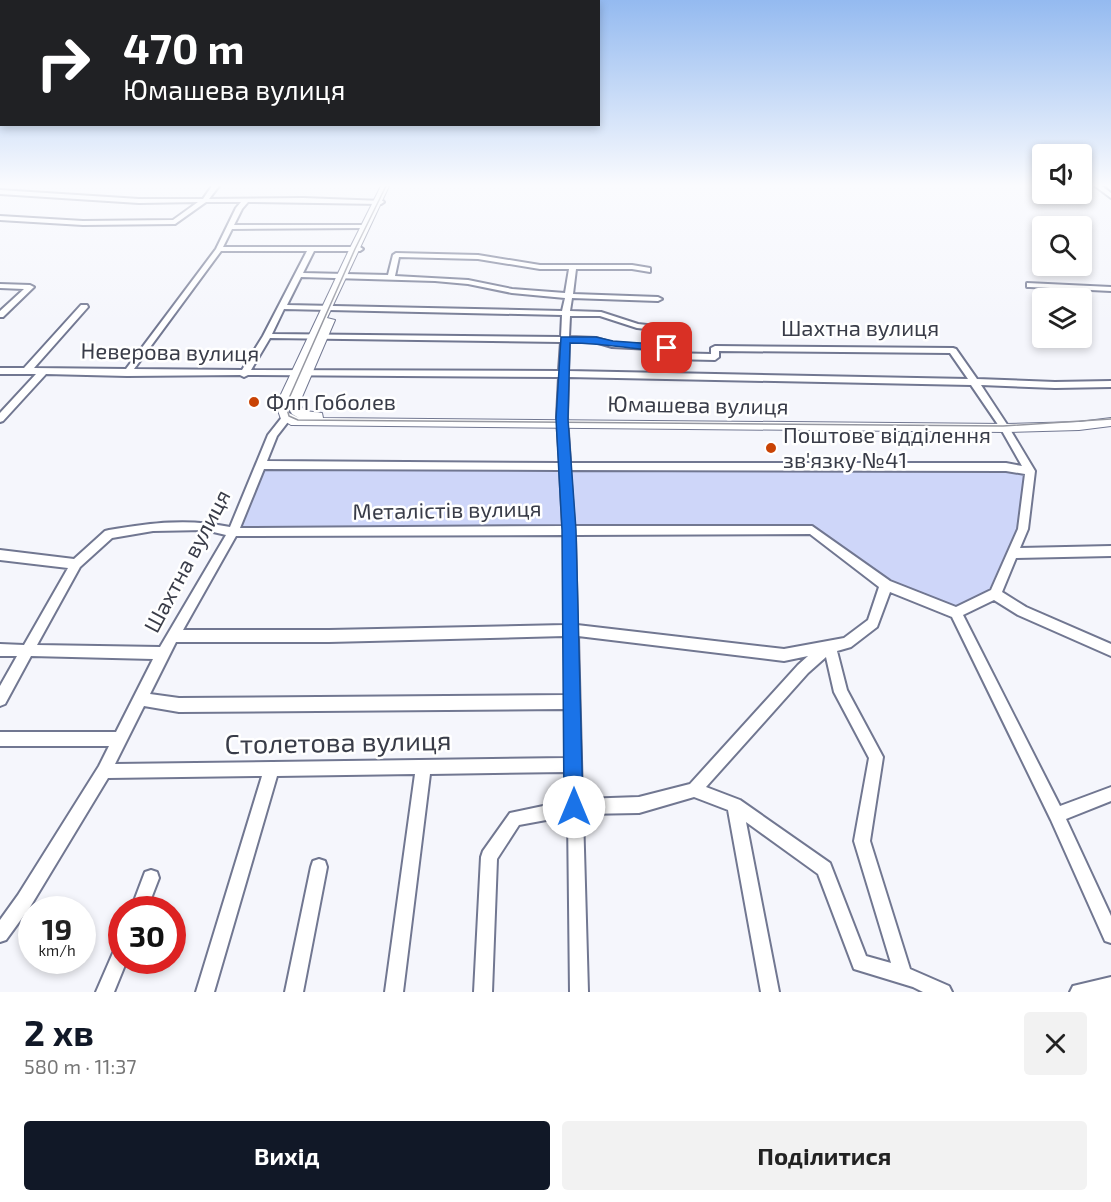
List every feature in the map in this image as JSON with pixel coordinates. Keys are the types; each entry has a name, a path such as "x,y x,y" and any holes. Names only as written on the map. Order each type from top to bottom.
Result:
{"main road":[{"name":"Шахтна вулиця","path":"291,415 282,412 282,405 301,374 332,308 363,232"},
{"name":"Шахтна вулиця","path":"356,249 364,232"},
{"name":"Юмашева вулиця","path":"1003,424 1111,413"},
{"name":"Юмашева вулиця","path":"291,415 307,424 562,421 1079,426 1111,422"}],"street":[{"path":"127,373 219,249 227,232"},
{"path":"219,249 356,249"},
{"path":"244,374 267,336 311,250"},
{"path":"391,277 396,255 478,257 540,267 632,267 647,270"},
{"path":"573,267 566,313 562,421 569,530 579,992"},
{"path":"298,275 391,277 468,282 512,291 568,296 658,299"},
{"path":"1030,285 1111,289"},
{"path":"0,286 30,287 0,315"},
{"path":"26,372 84,307"},
{"path":"282,307 601,314 637,326 662,329"},
{"path":"267,336 565,340"},
{"name":"Шахтна вулиця","path":"565,340 596,340 612,345 715,357 715,348 953,351 1003,424 1030,471"},
{"name":"Неверова вулиця","path":"0,371 301,374"},
{"path":"0,419 43,372"},
{"name":"Юмашева вулиця","path":"301,374 563,374 974,382 1055,386 1111,384"},
{"name":"Шахтна вулиця","path":"0,934 24,901 104,771 172,636 233,532 273,435 291,415"},
{"path":"260,465 1006,467 1030,471 1023,529 995,594 956,612 1056,815 1111,936"},
{"name":"Металістів вулиця","path":"76,564 109,534 153,527 205,526 233,532 812,530 886,585 956,612"},
{"path":"1012,553 1111,552"},
{"path":"0,555 76,564 0,699"},
{"path":"172,636 328,636 571,630 784,655 847,643 873,623 886,585"},
{"path":"995,594 1022,611 1111,650"},
{"path":"483,992 489,857 515,818 574,807 639,805 694,790 803,669 829,646"},
{"path":"829,646 841,692 876,758 862,842 903,975"},
{"path":"0,650 163,653"},
{"path":"140,699 179,705 573,702"},
{"path":"0,739 119,739"},
{"name":"Столетова вулиця","path":"104,771 573,765"},
{"path":"394,992 423,768"},
{"path":"205,992 271,770"},
{"path":"694,790 735,805 824,869 860,963 903,975 943,992"},
{"path":"1056,815 1111,794"},
{"path":"735,805 770,992"},
{"path":"294,992 319,867"},
{"path":"144,896 151,878"},
{"path":"105,992 113,974"},
{"path":"1079,992 1111,986"}],"shaded area":[{"path":"264,467 796,471 1006,469 1026,472 1018,526 989,590 954,608 887,581 812,527 239,528"}],"tram line":[{"path":"363,232 286,405 289,416 298,420 1003,426 1111,419"}],"place":[{"name":"Флп Гоболев","path":"254,402"},
{"name":"Поштове відділення зв'язку №41","path":"771,448"}],"route":[{"path":"574,807 569,530 562,419 565,340 596,340 612,345 667,348"}]}
